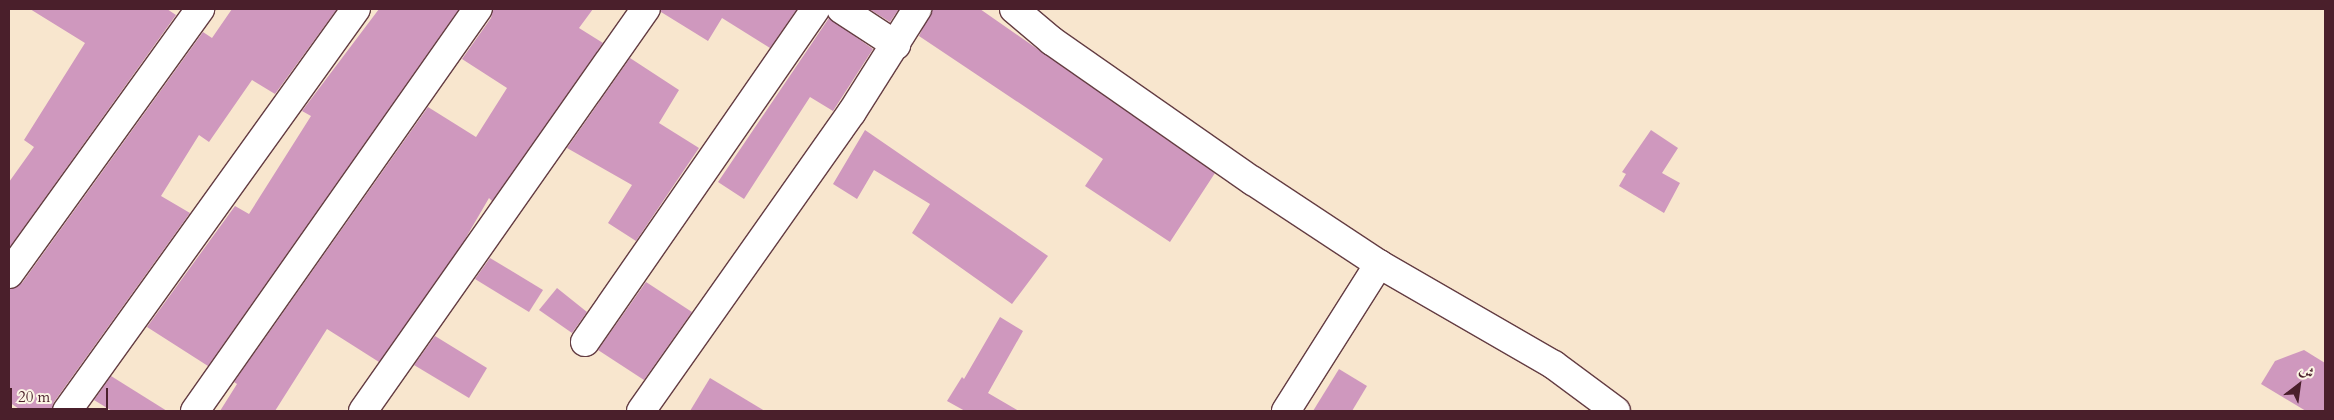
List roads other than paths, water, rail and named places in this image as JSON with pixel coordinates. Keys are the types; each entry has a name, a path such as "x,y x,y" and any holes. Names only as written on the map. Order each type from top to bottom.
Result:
{"street":[{"path":"9,274 200,9"},
{"path":"67,411 356,9"},
{"path":"195,411 478,9"},
{"path":"363,411 646,9"},
{"path":"585,342 816,9"},
{"path":"841,9 896,45"},
{"path":"641,411 896,45 917,9"},
{"path":"1014,9 1052,42 1379,264 1554,365 1616,411"},
{"path":"1286,411 1379,264"}]}
